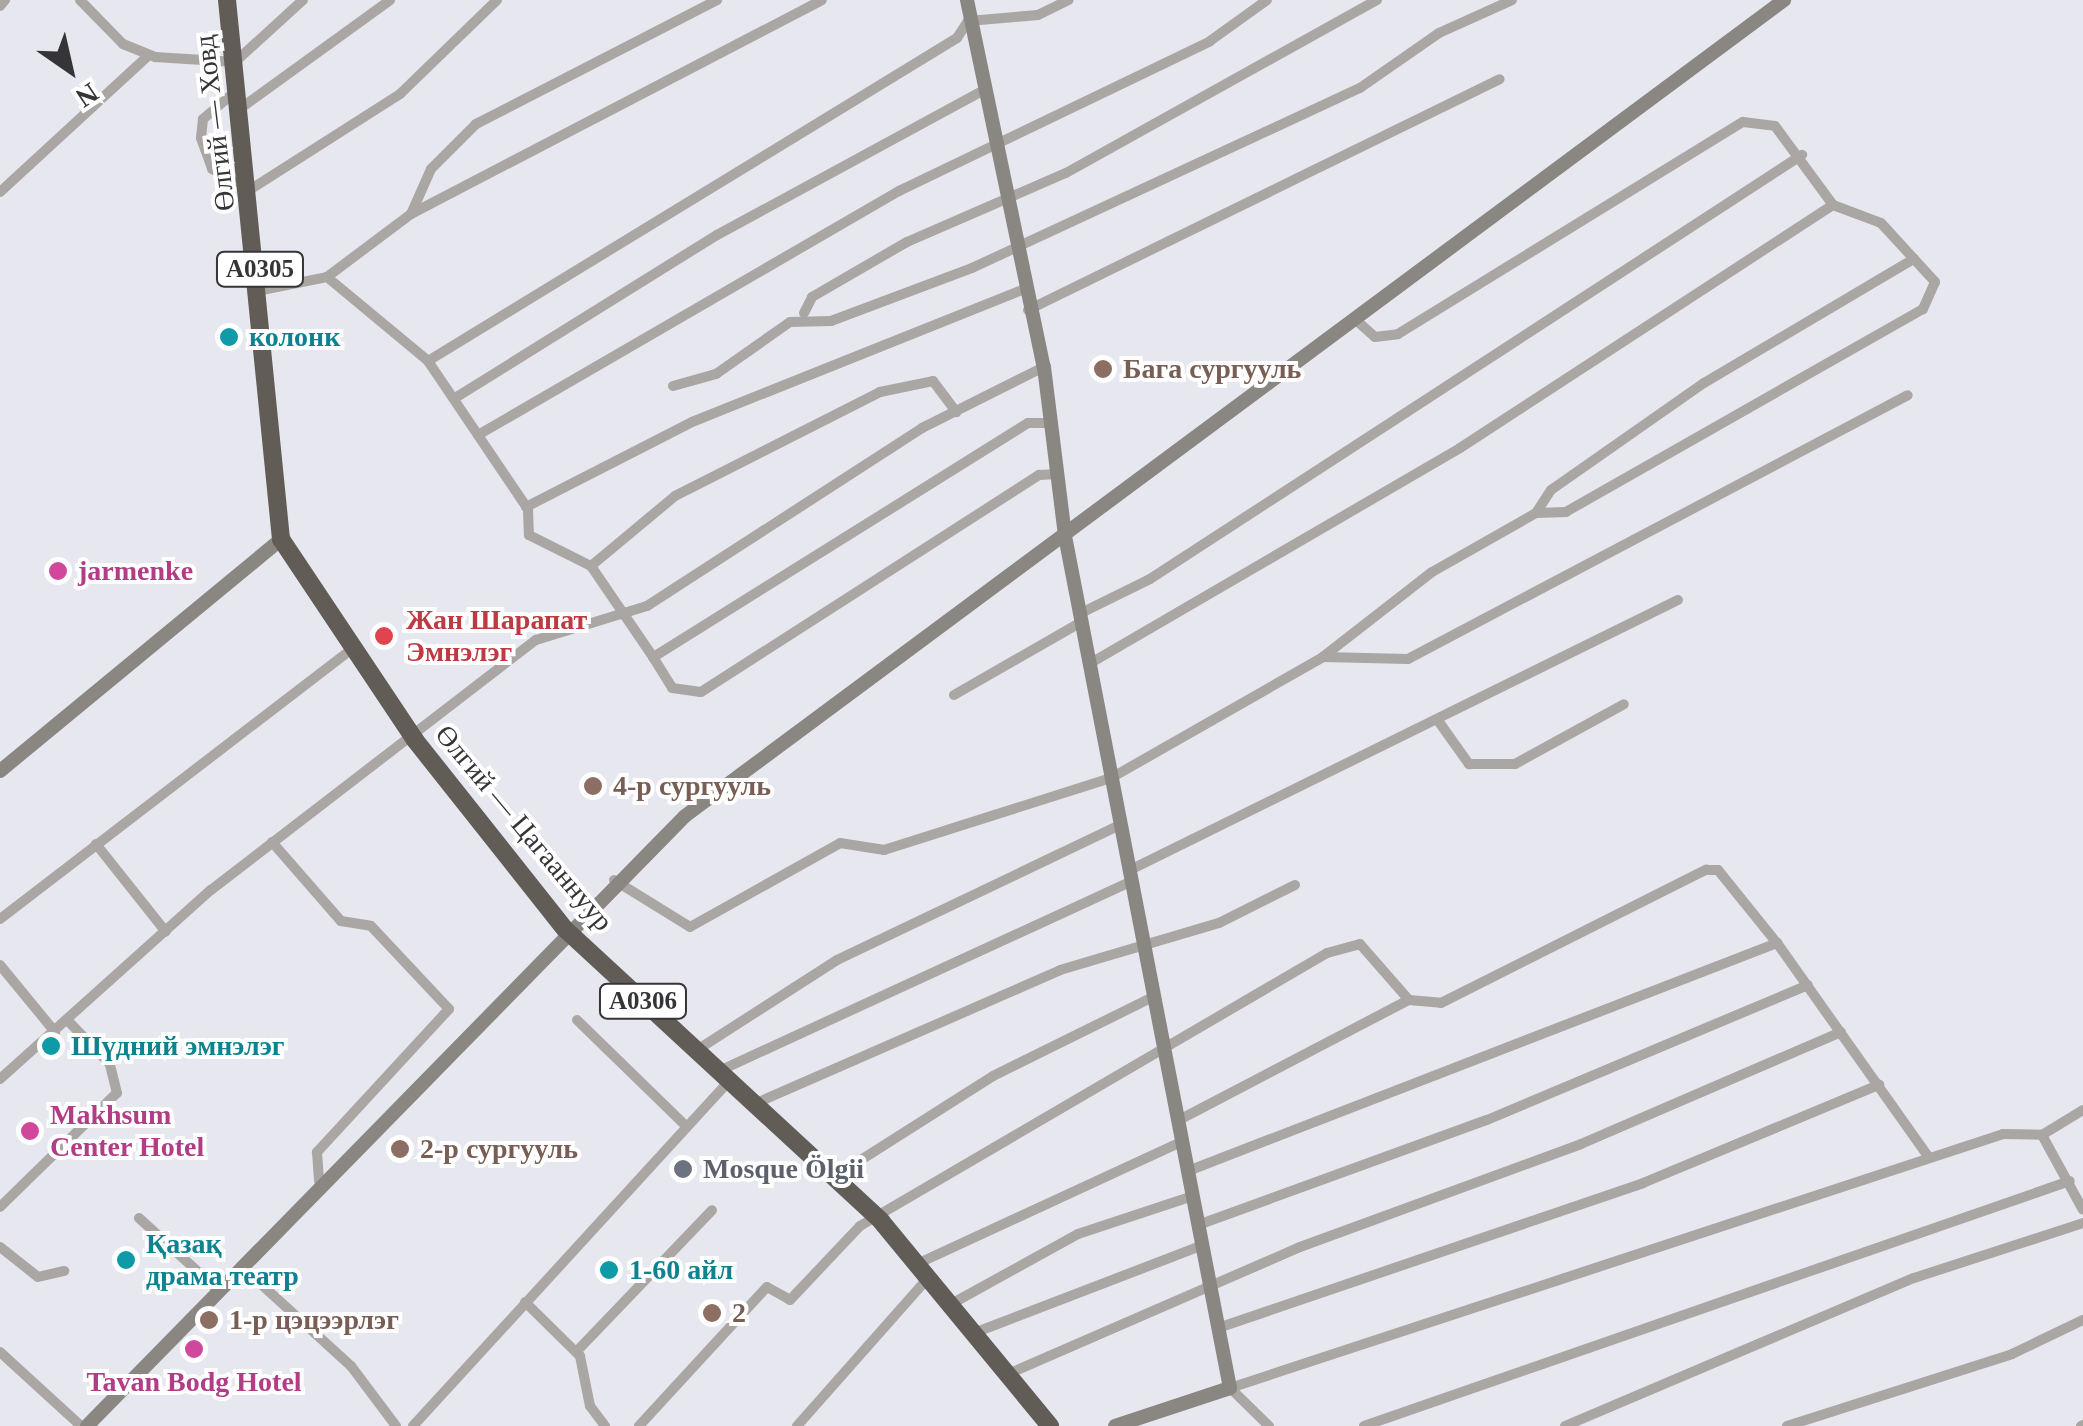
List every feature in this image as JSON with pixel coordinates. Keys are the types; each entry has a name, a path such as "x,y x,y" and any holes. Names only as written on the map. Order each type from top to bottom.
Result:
{"highway":[{"name":"Өлгий — Ховд","path":"228,0 262,290 281,539"},
{"name":"Өлгий — Цагааннуур","path":"281,539 415,740 565,930 881,1221 1050,1426"}],"street":[{"path":"80,0 123,44 148,54 235,62 303,0"},
{"path":"390,0 204,119 202,138 212,170 251,191 400,94 497,0"},
{"path":"411,214 431,169 476,124 717,0"},
{"path":"262,290 327,277 411,214 822,0"},
{"path":"966,0 1004,192 1020,244 1027,310 1044,367 1065,536 1230,1388 1269,1426"},
{"path":"428,360 956,38 968,21 1038,14 1068,0"},
{"path":"478,435 996,140 1010,144 1210,41 1267,0"},
{"path":"804,313 812,297 1004,192 1066,172 1376,0"},
{"path":"673,386 716,374 790,322 831,321 1020,244 1360,88 1439,33 1512,0"},
{"path":"0,1352 84,1426 614,880 685,816 1784,0"},
{"path":"0,192 148,54"},
{"path":"1027,310 1500,79"},
{"path":"456,398 717,235 982,91"},
{"path":"1356,320 1375,337 1398,334 1743,122 1775,126 1802,155 1834,205 1881,223 1914,258 1937,291 1923,309 1566,512 1536,513"},
{"path":"954,695 1150,579 1802,155"},
{"path":"1089,664 1460,448 1834,205"},
{"path":"614,880 690,927 840,843 884,850 1111,778 1322,657 1394,596 1536,513 1551,490 1704,383 1914,258"},
{"path":"327,277 428,360 526,507 530,535 591,566 672,688 702,692 1039,475 1059,474"},
{"path":"526,507 692,422 1024,289"},
{"path":"0,1079 272,842 415,740 536,640 625,616 956,412 1044,367"},
{"path":"591,566 675,496 880,392 933,381 956,412"},
{"path":"1322,657 1408,659 1908,395"},
{"path":"653,657 1028,423 1050,423"},
{"path":"0,770 281,539"},
{"path":"413,1426 686,1126 724,1076 1678,600"},
{"path":"0,919 354,648"},
{"path":"1439,722 1469,764 1516,764 1624,704"},
{"path":"696,1050 837,960 1120,825"},
{"path":"272,842 341,921 371,926 449,1008 317,1152 319,1181"},
{"path":"96,844 166,932"},
{"path":"1179,1120 1409,1000 1456,998 1706,870 1718,870 1808,985 1929,1158"},
{"path":"753,1105 1060,970 1142,947 1295,885"},
{"path":"1188,1172 1777,943"},
{"path":"639,1426 767,1287 790,1300 860,1226 881,1221 1344,945 1375,952 1409,1000"},
{"path":"0,965 55,1032"},
{"path":"1198,1224 1487,1120 1808,985"},
{"path":"834,1177 993,1076 1153,997"},
{"path":"577,1020 686,1126"},
{"path":"0,1207 117,1093 110,1064 68,1021"},
{"path":"1008,1374 1209,1284 1581,1144 1841,1032"},
{"path":"1218,1328 1643,1183 1879,1085"},
{"path":"1115,1426 2003,1134 2042,1134 2083,1110"},
{"path":"2042,1134 2083,1210"},
{"path":"797,1426 924,1270 1183,1141"},
{"path":"1364,1426 2070,1181"},
{"path":"952,1304 1078,1234 1193,1196"},
{"path":"576,1351 712,1210"},
{"path":"139,1218 216,1288"},
{"path":"1566,1426 1914,1278 2083,1223"},
{"path":"974,1333 1203,1245"},
{"path":"0,1247 38,1276 64,1271"},
{"path":"239,1264 352,1366 396,1426"},
{"path":"525,1302 576,1351 590,1406 605,1426"},
{"path":"1786,1426 2012,1354 2083,1320"}],"place":[{"name":"колонк","path":"229,337"},
{"name":"Бага сургууль","path":"1103,369"},
{"name":"jarmenke","path":"58,571"},
{"name":"Жан Шарапат Эмнэлэг","path":"384,636"},
{"name":"4-р сургууль","path":"593,786"},
{"name":"Шүдний эмнэлэг","path":"51,1046"},
{"name":"Makhsum Center Hotel","path":"30,1131"},
{"name":"2-р сургууль","path":"400,1149"},
{"name":"Mosque Ölgii","path":"683,1169"},
{"name":"Қазақ драма театр","path":"126,1260"},
{"name":"1-60 айл","path":"609,1270"},
{"name":"2","path":"712,1313"},
{"name":"1-р цэцээрлэг","path":"209,1320"},
{"name":"Tavan Bodg Hotel","path":"194,1349"}]}
